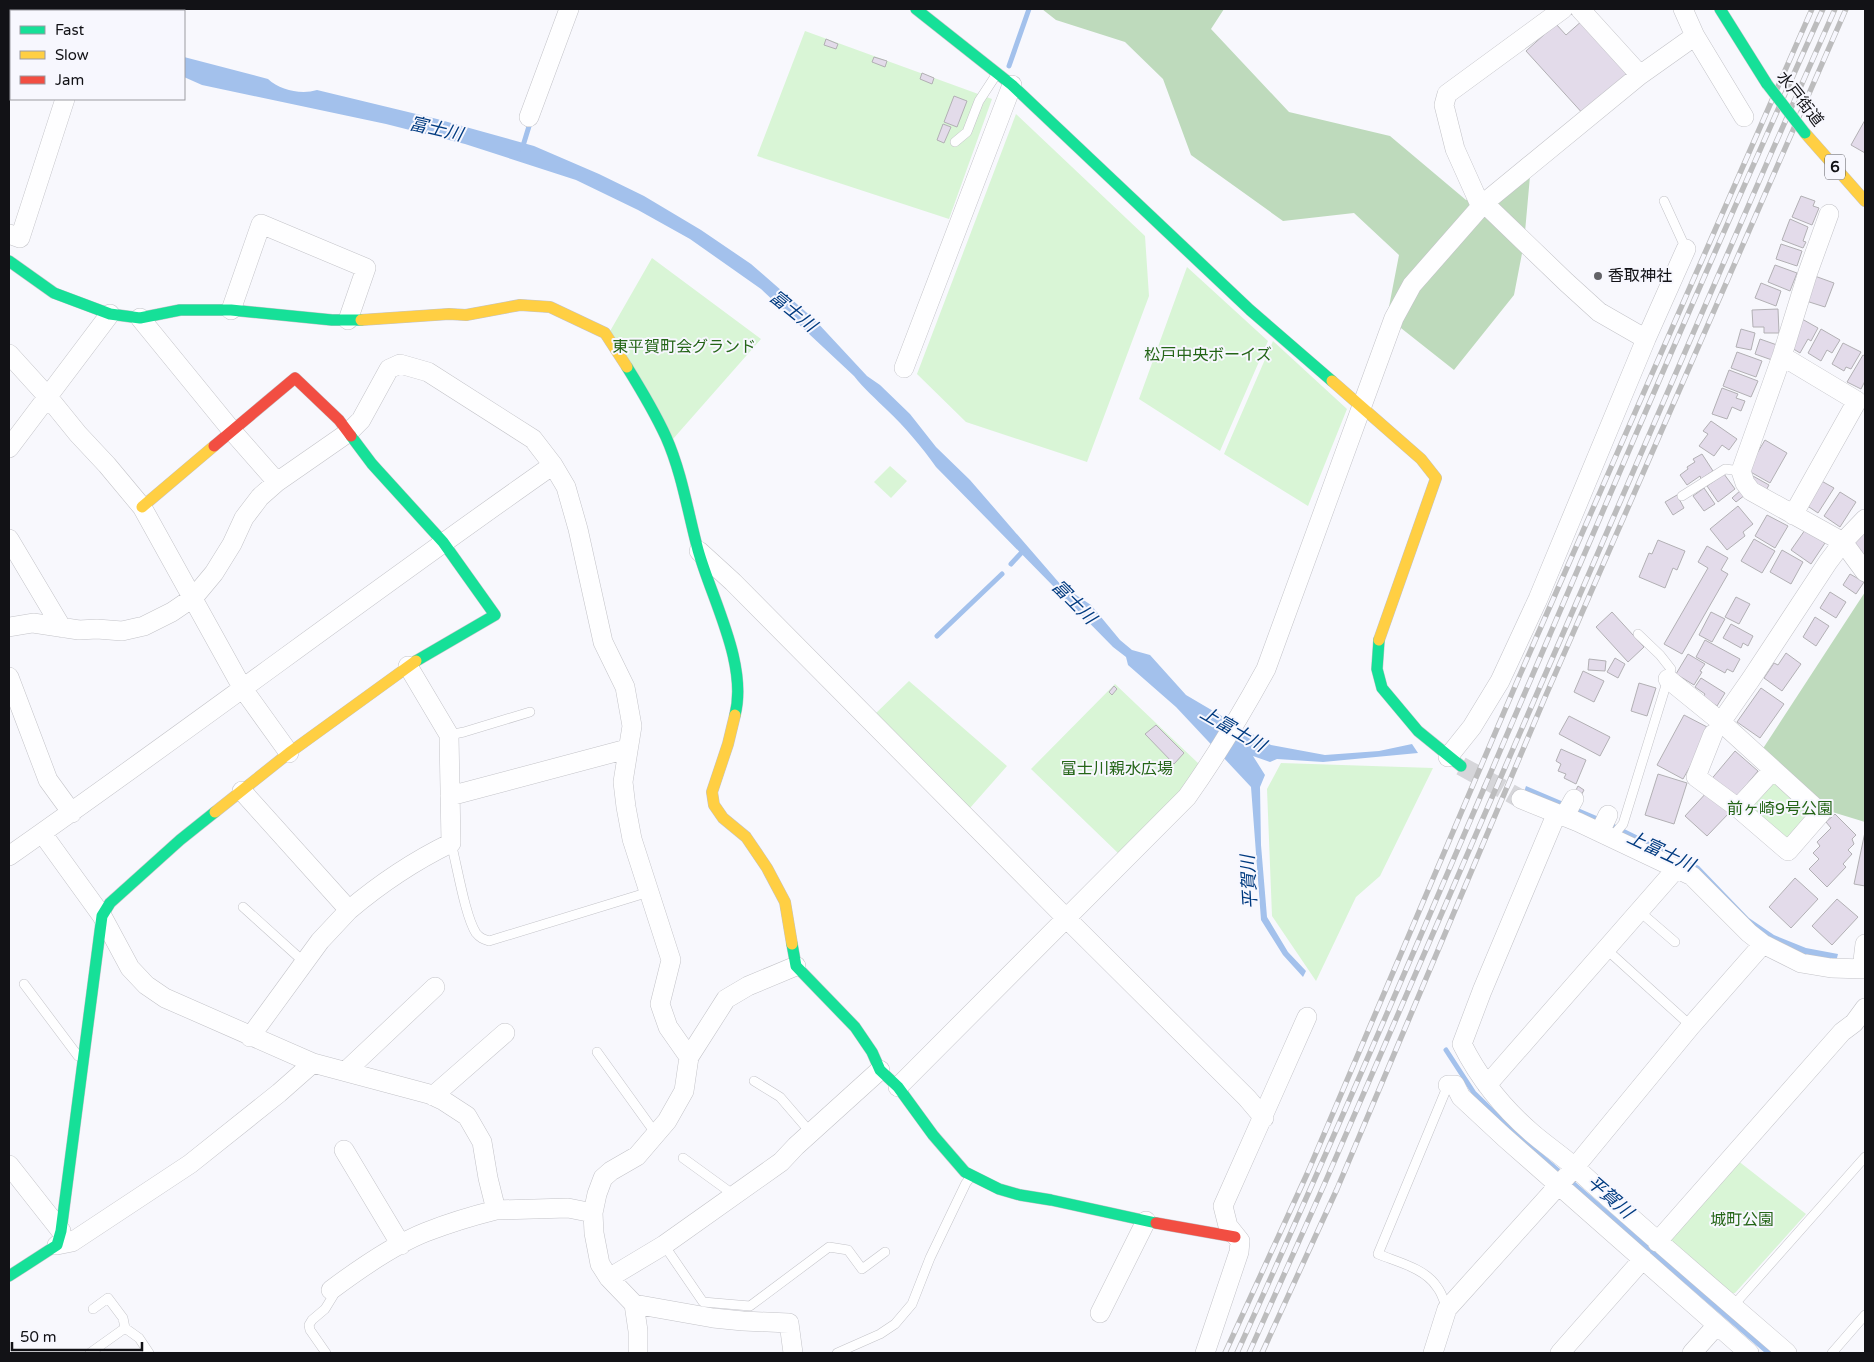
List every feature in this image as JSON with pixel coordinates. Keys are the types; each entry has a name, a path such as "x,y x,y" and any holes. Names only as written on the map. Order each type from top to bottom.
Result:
{"main road":[{"path":"916,9 1005,79 1250,310 1421,459 1436,478 1379,638 1377,669 1382,688 1418,731 1455,761"},
{"name":"水戸街道","path":"1720,9 1767,84 1805,133 1865,201"},
{"path":"10,261 54,293 110,314 140,318 180,310 231,310 348,320 374,320 449,314 466,315 520,305 533,305 550,307 605,333 666,437 688,504 698,550 734,656 738,682 737,708 728,744 712,792 714,805 723,818 746,838 767,868 785,902 796,966 855,1027 872,1052 880,1070 898,1088 952,1159 965,1172 999,1189 1020,1195 1146,1221 1235,1236"},
{"path":"9,1276 59,1238 102,916 110,903 180,840 289,753 381,688 408,666 495,615 443,542 372,464 339,420 295,378 142,507"}],"street":[{"path":"530,117 569,9"},
{"path":"1563,9 1447,94 1444,105 1455,149 1482,205 1599,312 1646,339"},
{"path":"1580,9 1640,75"},
{"path":"1683,9 1695,36 1744,117"},
{"path":"898,1088 1181,803 1208,767 1246,707 1266,669 1394,318 1412,285 1482,205 1640,75 1695,36"},
{"path":"904,368 1005,79"},
{"path":"10,261 14,236 65,100"},
{"path":"1829,214 1808,272 1782,356 1741,471 1745,484 1751,492 1843,542 1865,572"},
{"path":"231,310 261,224 366,268 348,320"},
{"path":"1455,761 1472,727 1500,681 1542,590 1646,339 1686,249"},
{"path":"9,448 110,314"},
{"path":"140,318 233,432 277,482"},
{"path":"9,354 48,396 78,434 142,507 194,597 243,689 289,753"},
{"path":"1782,356 1857,401 1793,515"},
{"path":"9,627 33,623 62,628 122,631 144,626 194,597 218,566 232,544 244,518 260,497 277,482 349,432 361,420 389,369 400,364 428,372 533,439 553,465 566,487 578,529 603,642 625,687 632,726 623,782 626,807 632,839 671,960 660,1004 668,1026 689,1057"},
{"path":"9,856 72,813 443,542 553,465"},
{"path":"1668,679 1717,728 1773,770 1821,814 1788,851 1738,808 1696,777 1707,756 1717,728 1843,542 1865,519"},
{"path":"9,539 62,628"},
{"path":"698,550 733,582 1247,1098 1264,1118"},
{"path":"250,1036 304,962 349,910 394,875 422,857 452,843 448,735 408,666"},
{"path":"9,677 48,780 72,813"},
{"path":"450,796 627,749"},
{"path":"1738,808 1773,770"},
{"path":"242,791 349,910"},
{"path":"1521,799 1561,816 1608,828 1676,869 1692,876 1749,933 1763,944 1802,963 1831,968 1864,969 1865,947"},
{"path":"1574,799 1561,816 1485,983 1462,1044 1470,1061 1487,1085 1502,1104 1531,1132 1575,1167 1658,1242 1787,1353"},
{"path":"42,833 102,916 130,968 146,985 165,998 313,1062 433,1096 467,1116 482,1142 496,1210"},
{"path":"1487,1085 1676,869"},
{"path":"1433,1353 1447,1309 1575,1167 1691,1026 1763,944"},
{"path":"638,1353 638,1331 634,1304 609,1278 600,1264 594,1233 593,1213 603,1178 611,1171 637,1156 667,1120 684,1091 689,1057 726,999 756,983 796,966"},
{"path":"346,1071 435,987"},
{"path":"1658,1242 1842,1032 1854,1024 1865,1008"},
{"path":"1206,1353 1239,1252 1240,1241 1228,1226 1223,1206 1308,1017"},
{"path":"433,1096 505,1033"},
{"path":"9,1165 59,1238 72,1242 190,1164 279,1093 313,1062"},
{"path":"609,1278 664,1245 780,1162 880,1070"},
{"path":"1448,1085 1455,1086 1461,1097 1749,1353"},
{"path":"344,1150 402,1245"},
{"path":"331,1290 358,1270 424,1232 459,1220 496,1210 568,1208 593,1213"},
{"path":"1100,1313 1146,1221"},
{"path":"1560,1353 1643,1259"},
{"path":"634,1304 713,1318 789,1323 793,1353"},
{"path":"1692,1353 1717,1325"}],"lane":[{"path":"955,142 967,132 979,101 1005,79"},
{"path":"1664,201 1686,249"},
{"path":"1682,496 1725,469 1741,471"},
{"path":"1608,828 1671,669 1638,634"},
{"path":"448,735 530,712"},
{"path":"452,843 470,922 481,939 489,941 649,892"},
{"path":"244,907 304,962"},
{"path":"1640,911 1676,942"},
{"path":"1606,949 1691,1026"},
{"path":"24,984 83,1062"},
{"path":"597,1052 656,1134"},
{"path":"754,1080 780,1097 811,1133"},
{"path":"1447,1309 1433,1281 1418,1270 1378,1254 1448,1085"},
{"path":"1733,1306 1865,1157"},
{"path":"683,1158 734,1195"},
{"path":"837,1353 880,1334 895,1324 912,1304 930,1258 966,1183 972,1176"},
{"path":"664,1245 703,1302 750,1306 829,1247 848,1250 862,1269 886,1252"},
{"path":"326,1353 310,1330 309,1325 325,1309 333,1296 331,1290"},
{"path":"93,1309 108,1298 123,1318 125,1328 139,1338 149,1353"},
{"path":"1832,1353 1865,1315"},
{"path":"90,1353 125,1328"}],"green space":[{"path":"1042,9 1224,9 1211,29 1289,112 1390,136 1466,200 1531,165 1524,243 1514,295 1454,370 1387,317 1399,255 1354,213 1283,221 1191,155 1163,79 1125,42 1056,20"},
{"path":"805,31 992,99 949,219 757,156"},
{"path":"1016,114 1145,236 1149,296 1087,462 966,422 917,374"},
{"name":"東平賀町会グランド","path":"652,258 761,339 673,439 609,333"},
{"name":"松戸中央ボーイズ","path":"1187,267 1268,341 1220,451 1139,399"},
{"path":"1273,341 1347,409 1308,506 1224,454"},
{"path":"890,466 907,481 891,498 874,482"},
{"path":"1865,592 1865,822 1829,811 1762,750"},
{"path":"909,681 1007,766 970,808 873,716"},
{"name":"富士川親水広場","path":"1115,684 1199,764 1182,790 1119,854 1031,769"},
{"path":"1281,763 1433,768 1380,876 1356,897 1316,981 1272,916 1267,789"},
{"name":"前ヶ崎9号公園","path":"1771,781 1795,797 1811,813 1788,842 1750,805"},
{"name":"城町公園","path":"1737,1160 1806,1214 1735,1293 1726,1294 1670,1245 1668,1236"}],"water":[{"path":"185,57 268,79 285,89 298,92 317,90 437,119 534,146 644,196 701,230 751,264 814,319 867,376 880,385 910,414 936,447 970,480 1061,585 1091,605 1120,640 1132,650 1150,655 1186,695 1271,745 1325,755 1379,751 1412,744 1418,753 1323,762 1277,759 1270,762 1253,756 1265,775 1260,787 1261,845 1267,917 1288,952 1306,971 1303,977 1283,955 1261,920 1251,787 1176,707 1128,665 1126,657 1113,647 936,467 907,430 854,376 761,289 690,239 638,210 576,180 465,144 386,124 202,85 185,77"},
{"name":"上富士川","path":"1526,786 1606,820 1699,866 1749,918 1774,935 1806,948 1838,954 1836,962 1809,957 1772,942 1716,891 1524,792"}],"building":[{"path":"1583,20 1631,73 1585,116 1526,51 1556,24 1566,35"},
{"path":"826,39 838,44 836,49 824,45"},
{"path":"874,57 887,61 885,67 872,62"},
{"path":"922,73 934,78 932,84 920,79"},
{"path":"954,96 967,101 957,127 944,122"},
{"path":"1865,120 1865,153 1851,145"},
{"path":"943,124 951,127 944,143 937,140"},
{"path":"1801,196 1815,201 1813,206 1819,208 1812,225 1792,217"},
{"path":"1790,219 1808,227 1803,241 1806,242 1803,248 1782,240"},
{"path":"1781,244 1802,251 1797,266 1776,259"},
{"path":"1775,265 1797,273 1790,291 1768,282"},
{"path":"1812,275 1834,283 1825,307 1803,300"},
{"path":"1761,283 1781,291 1776,306 1755,298"},
{"path":"1778,309 1779,333 1764,333 1764,327 1753,327 1752,310"},
{"path":"1802,319 1818,328 1811,341 1808,339 1800,353 1787,345"},
{"path":"1741,329 1755,333 1751,350 1736,347"},
{"path":"1821,329 1840,340 1832,353 1827,350 1821,361 1808,353"},
{"path":"1760,339 1777,345 1772,360 1755,354"},
{"path":"1843,343 1861,352 1851,369 1846,367 1844,371 1832,364"},
{"path":"1737,352 1762,361 1756,377 1731,368"},
{"path":"1863,355 1865,356 1865,381 1861,389 1847,382"},
{"path":"1729,370 1758,381 1751,397 1723,386"},
{"path":"1722,388 1738,394 1736,398 1745,401 1741,411 1732,407 1727,419 1712,414"},
{"path":"1711,421 1737,439 1729,450 1722,445 1714,456 1699,446 1708,434 1703,431"},
{"path":"1765,440 1787,453 1770,483 1747,470"},
{"path":"1702,454 1713,471 1701,479 1700,476 1687,485 1680,475 1695,462 1693,459"},
{"path":"1724,474 1735,489 1718,502 1707,486"},
{"path":"1753,476 1769,485 1764,494 1748,484"},
{"path":"1818,479 1834,488 1818,513 1803,503"},
{"path":"1704,488 1715,504 1704,511 1693,496"},
{"path":"1741,490 1745,495 1736,502 1732,498"},
{"path":"1840,492 1856,502 1840,527 1824,516"},
{"path":"1677,495 1684,508 1673,515 1665,502"},
{"path":"1738,506 1753,524 1743,532 1745,536 1727,550 1710,529"},
{"path":"1767,515 1788,526 1775,548 1755,536"},
{"path":"1865,528 1865,558 1850,546"},
{"path":"1805,530 1825,543 1811,564 1791,550"},
{"path":"1754,539 1775,551 1762,573 1741,561"},
{"path":"1658,540 1685,551 1677,570 1673,568 1665,588 1639,577 1649,553 1652,554"},
{"path":"1707,546 1728,558 1721,570 1728,574 1682,654 1664,644 1708,568 1698,562"},
{"path":"1782,550 1803,562 1791,584 1770,572"},
{"path":"1850,574 1864,582 1856,594 1843,585"},
{"path":"1830,592 1846,602 1836,618 1820,608"},
{"path":"1736,597 1750,604 1739,624 1725,617"},
{"path":"1612,612 1644,647 1628,662 1596,627"},
{"path":"1711,612 1725,619 1712,642 1699,635"},
{"path":"1815,617 1829,626 1816,646 1803,637"},
{"path":"1731,624 1753,636 1748,646 1743,643 1741,648 1723,638"},
{"path":"1705,640 1740,659 1733,672 1727,669 1725,673 1696,657"},
{"path":"1786,653 1801,664 1782,691 1764,678 1774,663 1778,665"},
{"path":"1688,654 1705,664 1694,685 1676,674"},
{"path":"1615,658 1625,664 1618,678 1607,672"},
{"path":"1589,659 1606,661 1605,671 1588,670"},
{"path":"1583,671 1604,681 1594,702 1574,692"},
{"path":"1701,678 1725,693 1717,706 1703,697 1705,694 1695,687"},
{"path":"1639,683 1656,688 1647,716 1631,711"},
{"path":"1114,686 1117,689 1112,695 1109,692"},
{"path":"1761,688 1784,704 1760,738 1737,722"},
{"path":"1684,715 1711,729 1683,779 1657,765"},
{"path":"1569,716 1610,737 1600,756 1559,734"},
{"path":"1156,725 1184,753 1174,764 1145,734"},
{"path":"1561,749 1586,760 1576,784 1564,778 1566,774 1558,771 1561,764 1556,761"},
{"path":"1735,751 1758,771 1732,802 1709,782"},
{"path":"1658,774 1687,783 1674,824 1645,815"},
{"path":"1578,786 1584,790 1578,801 1572,798"},
{"path":"1708,791 1730,812 1707,836 1685,816"},
{"path":"1835,814 1856,835 1852,839 1854,844 1848,850 1852,854 1843,864 1846,867 1827,887 1809,869 1819,859 1813,853 1820,846 1817,842 1831,828 1826,822"},
{"path":"1865,832 1865,886 1854,884"},
{"path":"1795,878 1818,899 1791,928 1769,907"},
{"path":"1837,899 1858,917 1832,945 1812,926"}],"waterway":[{"path":"1009,66 1029,9"},
{"path":"522,149 530,123"},
{"path":"1011,564 1023,551"},
{"path":"937,636 1002,574"},
{"name":"平賀川","path":"1446,1050 1474,1093 1516,1134 1563,1175"},
{"name":"平賀川","path":"1569,1180 1769,1353"}],"tunnel":[{"path":"1461,766 1521,799"}],"railway":[{"path":"1225,1353 1307,1174 1519,677 1812,9"},
{"path":"1237,1353 1312,1186 1675,344 1823,9"},
{"path":"1249,1353 1324,1185 1835,9"},
{"path":"1262,1353 1337,1189 1546,695 1846,9"}],"traffic: fast":[{"path":"916,9 1012,85 1250,310 1332,381"},
{"path":"1720,9 1767,84"},
{"path":"1767,84 1805,133"},
{"path":"9,261 54,293 110,314 140,318 180,310 231,310 332,320 361,320"},
{"path":"627,367 648,402 672,451 698,550 733,654 738,695 735,715"},
{"path":"351,436 372,464 443,542 495,615 416,661"},
{"path":"1379,640 1377,669 1382,688 1418,731 1461,766"},
{"path":"9,1276 57,1245 61,1231 102,916 110,903 180,840 215,812"},
{"path":"792,944 796,966 855,1027 872,1052 880,1070 898,1087 933,1135 965,1172 999,1189 1020,1195 1156,1223"}],"traffic: slow":[{"path":"1805,133 1865,201"},
{"path":"361,320 449,314 466,315 520,305 550,307 605,333 627,367"},
{"path":"1332,381 1421,459 1436,478 1379,640"},
{"path":"142,507 214,446"},
{"path":"215,812 289,753 416,661"},
{"path":"735,715 728,744 712,792 714,805 723,818 746,837 767,868 785,902 792,944"}],"traffic: jam":[{"path":"214,446 295,378 339,420 351,436"},
{"path":"1156,1223 1235,1237"}],"place":[{"name":"香取神社","path":"1598,276"}],"water label":[{"name":"富士川","path":"436,129"},
{"name":"富士川","path":"793,311"},
{"name":"富士川","path":"1074,602"}]}
